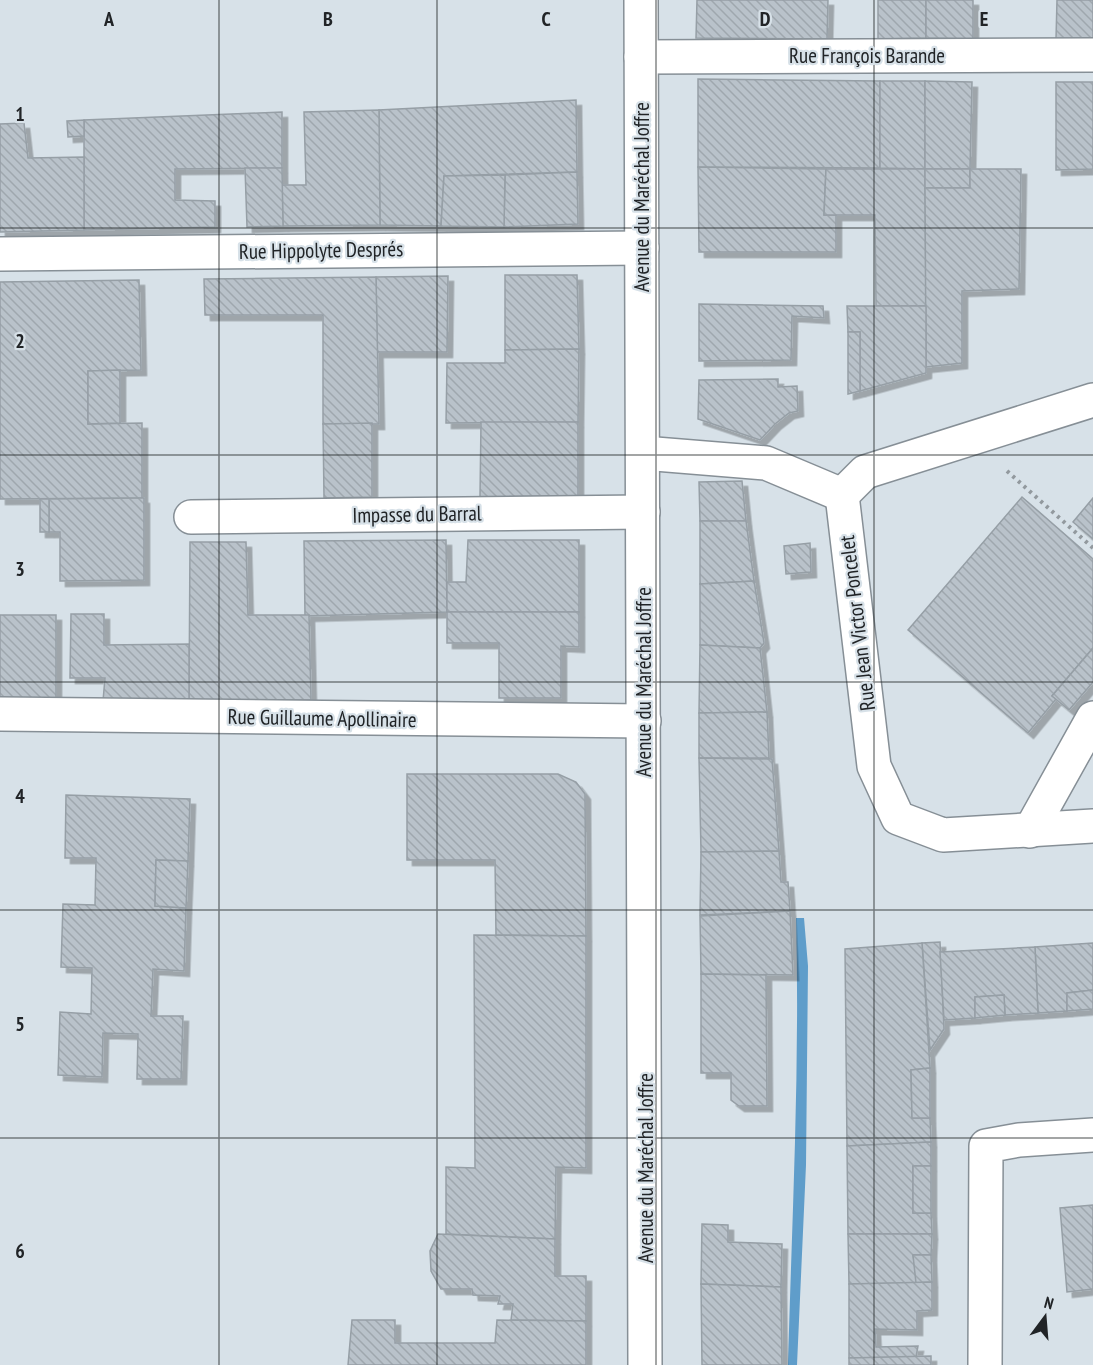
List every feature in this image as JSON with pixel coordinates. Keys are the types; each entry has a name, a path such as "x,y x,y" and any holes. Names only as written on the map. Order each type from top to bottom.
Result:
{"street":[{"name":"Avenue du Maréchal Joffre","path":"641,0 645,1365"},
{"name":"Rue François Barande","path":"641,57 1093,55"},
{"name":"Rue Hippolyte Després","path":"0,254 642,248"},
{"path":"643,453 766,463 842,495 865,471 1093,400"},
{"name":"Rue Jean Victor Poncelet","path":"842,495 874,766 898,818 943,835 1093,826"},
{"name":"Impasse du Barral","path":"191,517 643,512"},
{"name":"Rue Guillaume Apollinaire","path":"0,714 644,721"},
{"path":"1030,831 1093,718"},
{"path":"985,1365 986,1146 1019,1140 1093,1135"}],"path":[{"path":"971,438 1093,548"}],"water":[{"path":"796,918 804,918 808,966 806,1165 797,1365 788,1365 796,1086"}],"building":[{"path":"697,0 828,0 827,39 696,38"},
{"path":"878,0 926,0 926,38 878,39"},
{"path":"926,0 973,0 973,39 926,38"},
{"path":"1057,0 1093,0 1093,40 1056,39"},
{"path":"698,79 880,81 880,168 698,167"},
{"path":"880,81 925,81 925,169 880,168"},
{"path":"925,81 972,82 970,169 925,169"},
{"path":"1056,82 1093,82 1093,169 1056,170"},
{"path":"576,100 577,172 444,176 441,226 380,225 379,110"},
{"path":"379,110 380,225 283,226 282,185 306,185 304,112"},
{"path":"282,112 282,168 175,169 175,200 215,201 215,227 84,230 84,120"},
{"path":"84,120 84,136 68,137 67,121"},
{"path":"24,123 28,158 84,157 84,230 0,232 0,124"},
{"path":"698,167 826,169 824,215 836,215 836,252 699,252"},
{"path":"245,168 282,168 283,226 247,227"},
{"path":"826,169 925,169 926,306 876,306 875,215 824,215"},
{"path":"925,169 970,169 970,188 925,188"},
{"path":"970,169 1021,169 1019,289 962,291 962,363 926,367 925,188 970,188"},
{"path":"577,172 578,224 504,227 505,175"},
{"path":"505,175 504,227 441,226 444,176"},
{"path":"505,275 577,275 579,349 505,350"},
{"path":"448,276 447,352 377,352 376,277"},
{"path":"376,277 379,424 323,424 323,315 205,315 204,279"},
{"path":"139,280 141,370 88,371 88,424 142,423 142,498 0,499 0,282"},
{"path":"699,304 823,306 824,318 792,316 791,360 699,361"},
{"path":"847,306 926,306 926,373 860,391 860,332 848,332"},
{"path":"848,332 860,332 860,391 848,394"},
{"path":"579,349 578,422 446,423 447,363 505,363 505,350"},
{"path":"120,370 120,423 88,424 88,371"},
{"path":"778,379 778,387 797,386 798,411 789,413 760,440 698,419 699,380"},
{"path":"481,422 578,422 578,496 480,497"},
{"path":"372,423 372,497 324,498 323,424"},
{"path":"742,481 746,521 700,521 699,482"},
{"path":"1022,497 1093,559 1093,648 1052,696 1056,699 1028,733 908,630"},
{"path":"144,498 144,580 60,581 60,532 49,532 49,499"},
{"path":"1093,498 1093,539 1073,522"},
{"path":"40,499 49,499 49,532 40,532"},
{"path":"700,521 746,521 754,581 700,584"},
{"path":"446,540 447,612 305,616 304,541"},
{"path":"468,540 579,540 579,612 447,612 447,582 466,582"},
{"path":"190,542 246,542 248,615 309,615 311,700 189,700"},
{"path":"810,543 811,572 786,574 784,546"},
{"path":"754,581 764,643 760,648 700,645 700,584"},
{"path":"447,612 579,612 579,647 561,646 561,698 499,698 499,643 447,643"},
{"path":"71,614 104,614 104,645 189,644 189,700 103,701 105,678 70,678"},
{"path":"0,615 56,615 56,700 0,700"},
{"path":"700,645 760,648 767,712 699,713"},
{"path":"1093,648 1093,682 1069,710 1052,696"},
{"path":"767,712 769,758 699,758 699,713"},
{"path":"699,758 772,759 779,851 701,852"},
{"path":"407,774 558,774 576,782 585,794 586,936 496,935 495,860 407,860"},
{"path":"66,795 190,799 188,861 156,860 155,906 186,908 184,971 153,969 151,1016 183,1016 181,1079 137,1079 138,1034 103,1033 102,1077 58,1075 60,1012 91,1014 92,968 61,967 63,904 95,905 96,858 65,858"},
{"path":"779,851 781,882 788,882 790,911 700,915 701,852"},
{"path":"156,860 188,861 186,908 155,906"},
{"path":"790,911 793,975 701,974 700,916"},
{"path":"474,935 586,936 586,1168 556,1167 555,1239 446,1234 446,1167 475,1168"},
{"path":"940,942 944,1029 930,1050 922,943"},
{"path":"922,943 930,1068 911,1070 912,1118 930,1118 931,1142 847,1146 845,949"},
{"path":"1093,943 1093,990 1067,993 1067,1011 1038,1013 1035,947"},
{"path":"1035,947 1038,1013 1005,1015 1004,995 975,997 975,1018 944,1020 940,952"},
{"path":"701,974 766,975 767,1106 739,1106 731,1100 731,1073 701,1073"},
{"path":"1093,990 1093,1009 1067,1011 1067,993"},
{"path":"1004,995 1005,1015 975,1018 975,997"},
{"path":"930,1068 930,1118 912,1118 911,1070"},
{"path":"931,1142 931,1166 913,1166 913,1213 931,1213 932,1234 848,1234 847,1146"},
{"path":"913,1166 931,1166 931,1213 913,1213"},
{"path":"1093,1205 1093,1289 1067,1292 1060,1208"},
{"path":"702,1224 728,1225 728,1242 782,1244 781,1287 701,1284"},
{"path":"438,1234 555,1239 555,1276 586,1276 586,1321 511,1320 513,1304 498,1304 500,1296 473,1295 472,1289 441,1289 431,1271 430,1251"},
{"path":"848,1234 932,1234 931,1255 913,1255 917,1283 849,1284"},
{"path":"913,1255 931,1255 932,1282 916,1283"},
{"path":"932,1282 932,1310 917,1311 917,1330 875,1329 876,1347 918,1346 916,1357 849,1358 849,1284"},
{"path":"701,1284 781,1287 782,1365 702,1365"},
{"path":"352,1320 395,1320 395,1343 495,1343 497,1320 586,1321 586,1365 348,1365"},
{"path":"931,1356 931,1365 849,1365 849,1358"}]}
